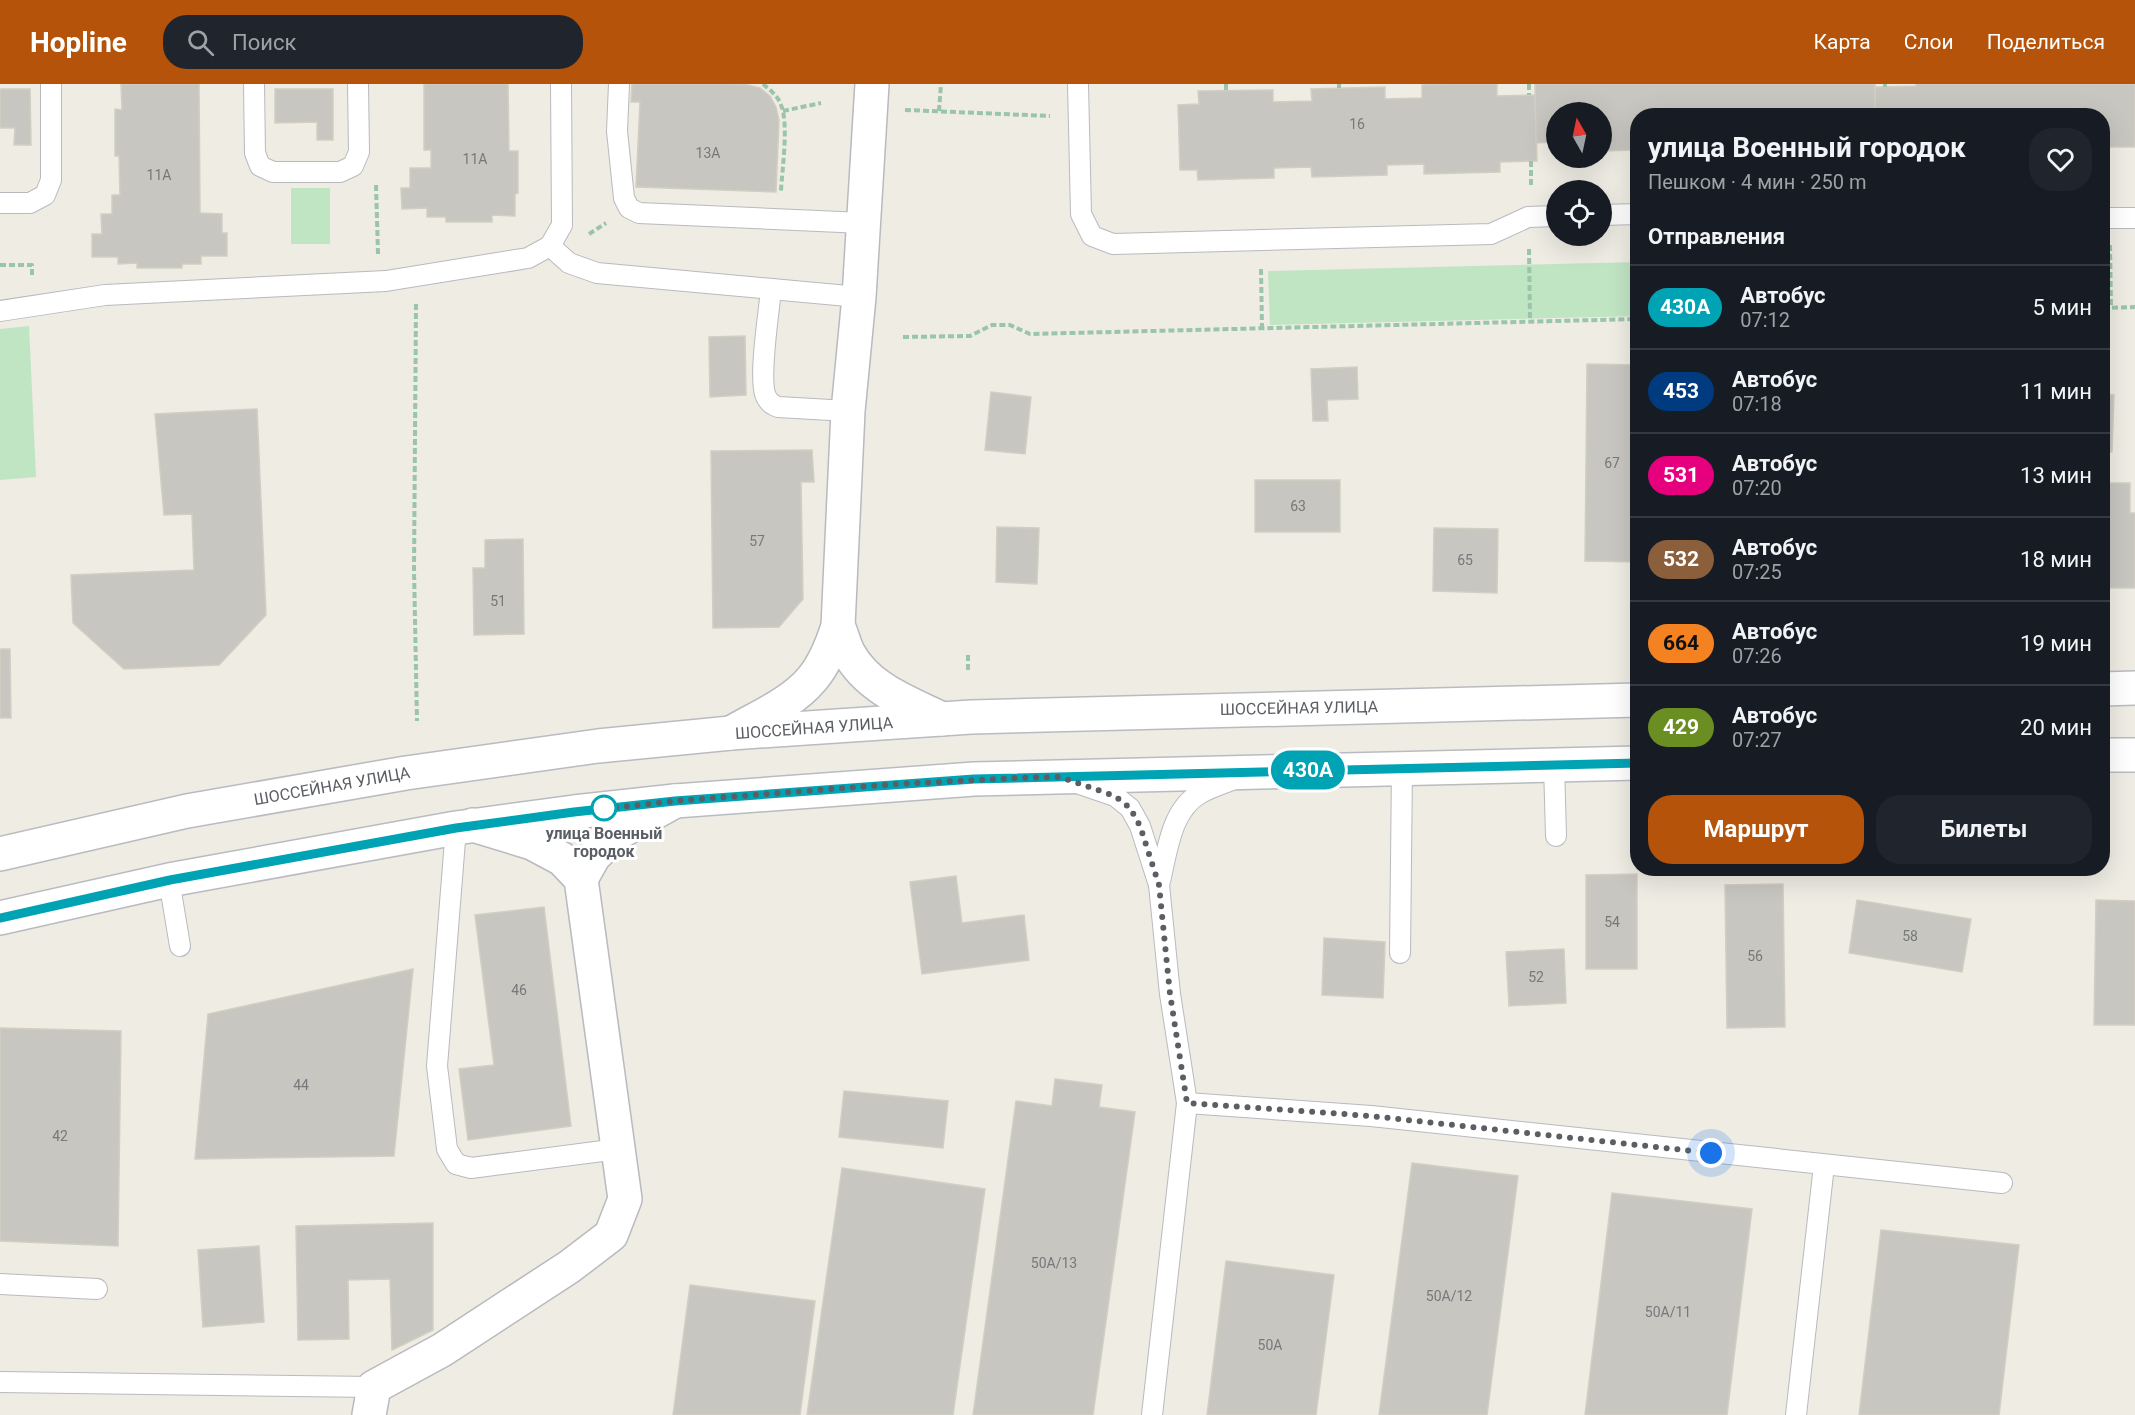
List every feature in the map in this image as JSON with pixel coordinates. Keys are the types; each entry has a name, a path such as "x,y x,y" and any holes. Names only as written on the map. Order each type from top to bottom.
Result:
{"main road":[{"path":"731,733 789,699 812,680 828,654 838,626 848,411 872,84"},
{"path":"838,626 848,652 864,674 885,692 942,719"},
{"path":"2110,689 2135,688"},
{"name":"ШОССЕЙНАЯ УЛИЦА","path":"0,854 187,812 406,773 598,746 731,733 942,719 1259,708 1630,700"},
{"path":"2110,755 2135,755"},
{"path":"0,918 170,880 464,826 675,801 941,780 1630,763"},
{"path":"581,879 594,856 616,834 675,801"},
{"path":"371,1401 442,1350 569,1267 611,1236 625,1199 581,879 562,859 532,843 464,826"}],"lane":[{"path":"0,203 30,203 45,195 51,180 51,84"},
{"path":"254,84 255,153 260,166 273,172 340,171 353,166 358,152 358,84"},
{"path":"0,311 105,295 378,282 528,258 550,246 562,225 561,84"},
{"path":"619,84 617,131 624,198 629,208 639,213 863,222"},
{"path":"1078,84 1081,214 1092,236 1113,244 1491,234 1528,217 1546,216"},
{"path":"1612,215 1630,214"},
{"path":"2110,218 2135,218"},
{"path":"550,246 569,263 597,273 858,297"},
{"path":"771,289 764,365 764,392 769,402 778,407 848,411"},
{"path":"1554,764 1556,836"},
{"path":"1400,953 1402,768"},
{"path":"1159,885 1175,824 1186,806 1199,793 1250,772"},
{"path":"1060,777 1115,796 1130,808 1140,826 1159,885 1170,994 1187,1103 1152,1415"},
{"path":"464,826 437,1066 447,1149 456,1164 471,1168 618,1149"},
{"path":"170,880 180,946"},
{"path":"1187,1103 1371,1116 2002,1183"},
{"path":"1796,1415 1824,1165"},
{"path":"0,1284 97,1289"},
{"path":"0,1382 371,1401"}],"path":[{"path":"763,84 773,92 783,111 780,219"},
{"path":"939,111 941,84"},
{"path":"1226,84 1226,91"},
{"path":"1529,84 1529,95"},
{"path":"783,111 821,103"},
{"path":"903,110 1079,118"},
{"path":"378,207 378,240"},
{"path":"1528,217 1530,321"},
{"path":"1260,240 1262,328"},
{"path":"0,265 32,265 32,274"},
{"path":"2110,270 2111,307 2135,307"},
{"path":"416,276 414,569 417,721"},
{"path":"903,338 970,336 992,325 1010,325 1030,334 1630,319"},
{"path":"968,655 968,670"}],"green space":[{"path":"291,188 330,188 330,244 291,244"},
{"path":"1630,262 1630,316 1270,325 1268,271"},
{"path":"29,326 36,477 0,480 0,329"}],"building":[{"path":"121,84 199,84 200,213 222,214 222,233 227,233 227,256 201,256 201,264 182,264 182,268 137,268 137,263 118,264 118,257 92,257 92,234 102,234 101,214 112,214 112,195 120,195 119,156 115,156 115,109 122,110"},
{"path":"424,84 508,84 509,151 518,151 518,193 515,194 515,216 492,215 492,222 446,222 446,217 427,217 427,208 402,209 401,188 410,188 410,168 431,168 431,150 424,150"},
{"path":"632,84 730,84 760,88 770,96 779,120 776,192 636,187 640,102 631,102"},
{"path":"1497,84 1497,96 1535,95 1537,161 1500,162 1500,172 1424,174 1424,164 1387,165 1387,175 1312,177 1311,167 1274,168 1274,178 1198,180 1197,170 1180,170 1178,105 1199,104 1198,91 1273,90 1273,102 1312,101 1311,89 1385,87 1385,99 1422,98 1422,85"},
{"path":"1535,84 1875,84 1875,108 1630,108 1630,150 1612,151 1612,102 1546,102 1546,142 1536,143"},
{"path":"1916,84 2135,84 2135,147 2110,147 2110,108 1875,108 1875,87 1916,86"},
{"path":"0,89 30,89 31,145 14,145 15,128 0,128"},
{"path":"275,89 333,89 333,140 317,140 317,122 275,123"},
{"path":"745,336 746,395 710,397 709,337"},
{"path":"1587,364 1630,365 1630,562 1585,561"},
{"path":"1357,367 1358,399 1327,400 1328,421 1313,421 1311,369"},
{"path":"991,392 1031,397 1025,454 985,450"},
{"path":"2110,395 2114,395 2112,452 2110,452"},
{"path":"257,409 266,615 219,665 124,669 73,623 71,575 194,570 192,514 164,515 155,414"},
{"path":"812,450 814,482 801,482 803,599 779,627 713,628 711,451"},
{"path":"1255,480 1340,480 1340,532 1255,532"},
{"path":"2110,483 2130,483 2130,513 2135,513 2135,588 2110,588"},
{"path":"997,527 1039,528 1037,584 996,582"},
{"path":"1434,528 1498,529 1497,593 1433,591"},
{"path":"523,539 524,634 474,635 473,568 485,568 485,540"},
{"path":"0,649 10,649 11,718 0,718"},
{"path":"1586,875 1637,876 1637,969 1586,969"},
{"path":"956,876 962,923 1024,915 1029,960 922,974 910,882"},
{"path":"1783,884 1785,1027 1727,1028 1725,885"},
{"path":"1857,900 1971,919 1962,972 1849,953"},
{"path":"2096,900 2135,901 2135,1025 2094,1025"},
{"path":"544,907 571,1126 468,1140 459,1069 494,1065 475,915"},
{"path":"1324,938 1385,942 1383,998 1322,995"},
{"path":"1564,949 1566,1003 1509,1006 1506,952"},
{"path":"413,969 394,1156 195,1159 208,1014"},
{"path":"0,1028 121,1031 118,1246 0,1241"},
{"path":"1055,1079 1102,1085 1099,1107 1135,1112 1093,1415 973,1415 1016,1101 1052,1106"},
{"path":"844,1091 948,1101 943,1148 839,1137"},
{"path":"1412,1163 1518,1176 1487,1415 1379,1415"},
{"path":"842,1168 985,1189 953,1415 807,1415"},
{"path":"1612,1193 1752,1209 1727,1415 1585,1415"},
{"path":"433,1223 433,1330 392,1350 390,1279 348,1280 349,1339 298,1340 296,1226"},
{"path":"1881,1230 2019,1245 1999,1415 1859,1415"},
{"path":"259,1246 264,1322 203,1327 198,1250"},
{"path":"1226,1261 1334,1275 1316,1415 1207,1415"},
{"path":"690,1285 815,1301 800,1415 673,1415"}],"bus line":[{"name":"430А","path":"0,918 170,880 456,828 675,801 941,780 1630,763"}],"place":[{"name":"улица Военный городок","path":"604,808"}],"route":[{"path":"604,808 594,810 675,801 941,780 1060,777 1115,796 1130,808 1140,826 1159,885 1170,994 1187,1103 1371,1116 1711,1153"}]}
